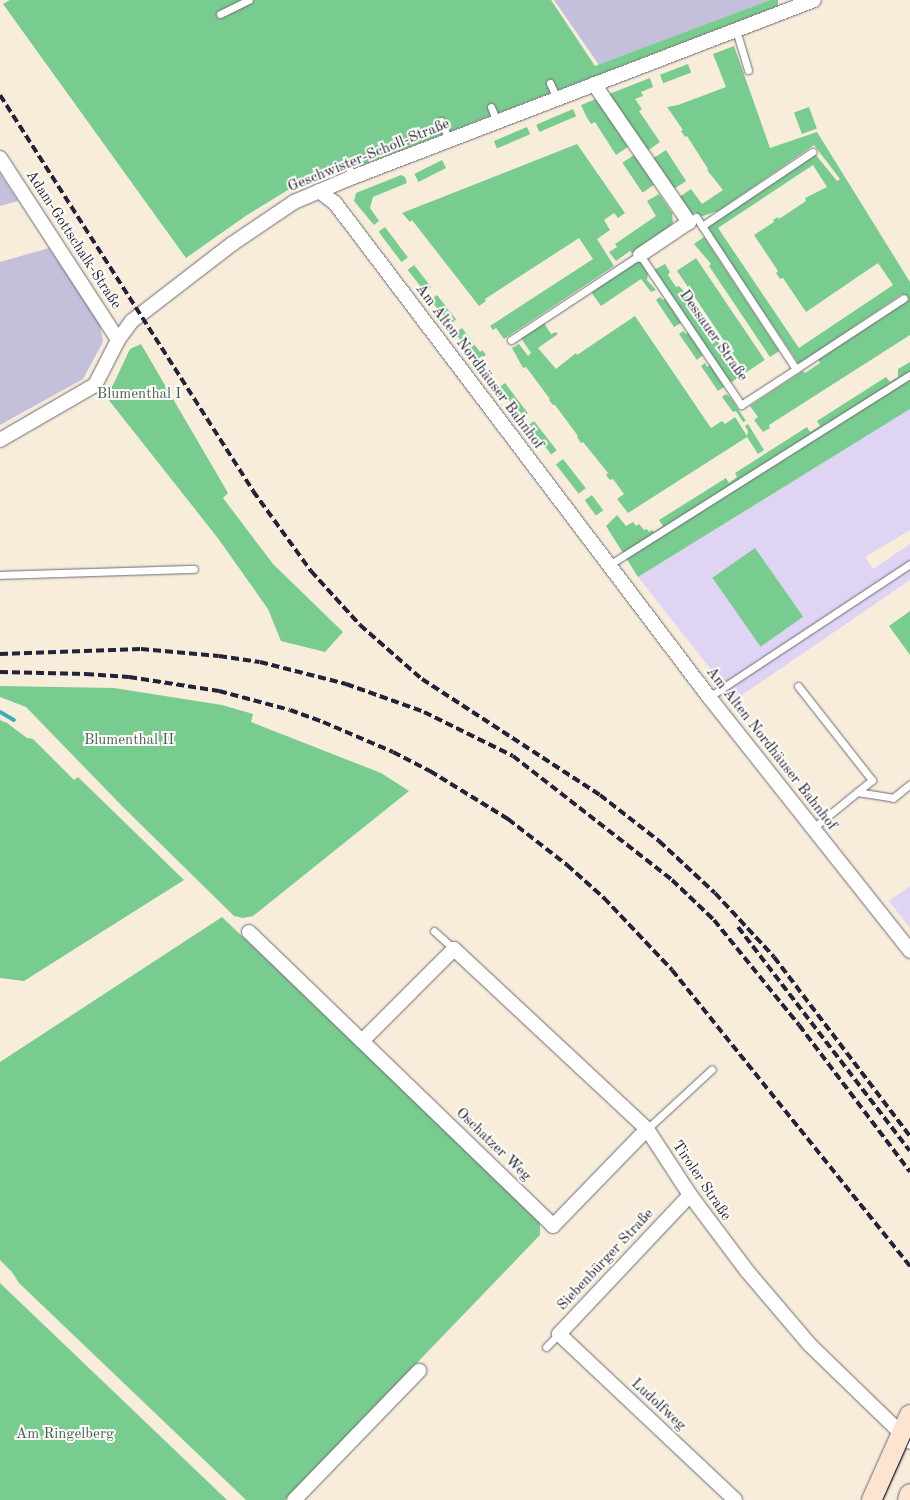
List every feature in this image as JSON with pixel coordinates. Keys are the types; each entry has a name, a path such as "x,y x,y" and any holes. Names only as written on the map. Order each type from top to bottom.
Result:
{"main road":[{"path":"872,1500 907,1430"},
{"path":"908,1500 910,1494"}],"street":[{"name":"Geschwister-Scholl-Straße","path":"0,440 95,385 118,340 132,322 232,244 294,202 319,191 350,171 449,140 814,0"},
{"path":"594,84 695,224 640,255"},
{"name":"Adam-Gottschalk-Straße","path":"0,158 118,340"},
{"name":"Am Alten Nordhäuser Bahnhof","path":"319,191 334,203 352,226 608,566 910,951"},
{"name":"Oschatzer Weg","path":"249,932 553,1226 646,1129"},
{"path":"362,1040 454,948"},
{"name":"Tiroler Straße","path":"454,948 646,1129 690,1195 746,1271 810,1345 907,1430"},
{"name":"Siebenbürger Straße","path":"559,1334 690,1195"},
{"name":"Ludolfweg","path":"559,1334 735,1500"},
{"path":"294,1500 419,1371"}],"lane":[{"path":"220,14 249,0"},
{"path":"736,30 737,39 748,70"},
{"path":"550,83 557,99"},
{"path":"491,107 497,122"},
{"path":"441,121 449,140"},
{"path":"796,369 695,224 812,152"},
{"path":"511,340 640,255"},
{"name":"Dessauer Straße","path":"640,255 741,405 904,298"},
{"path":"608,566 910,375"},
{"path":"709,697 910,564"},
{"path":"0,575 194,568"},
{"path":"798,686 872,780 813,828"},
{"path":"857,792 893,798 910,784"},
{"name":"Tiroler Straße","path":"434,930 454,948"},
{"name":"Oschatzer Weg","path":"646,1129 712,1068"},
{"name":"Siebenbürger Straße","path":"546,1347 559,1334"}],"shaded area":[{"path":"554,0 770,0 599,65"},
{"path":"0,174 18,201 0,206"},
{"path":"49,248 100,324 103,342 83,379 0,425 0,262"},
{"path":"910,409 910,530 865,557 873,569 910,544 910,580 735,700 638,577"},
{"path":"910,886 910,928 889,901"}],"green space":[{"path":"10,0 551,0 595,66 770,0 778,0 778,6 360,166 353,162 301,182 247,215 186,258 3,4"},
{"path":"734,46 770,148 817,132 910,282 910,335 769,425 770,428 763,432 754,420 758,417 750,406 803,371 805,373 820,363 818,359 906,301 902,294 799,364 706,227 815,154 837,181 840,179 814,145 718,211 700,217 695,212 690,216 678,198 691,189 702,204 723,190 707,170 667,107 678,105 726,87 713,54","holes":["813,165 827,187 805,198 806,201 779,219 778,217 773,220 774,222 754,235 778,271 776,273 780,279 783,278 806,312 878,263 893,285 799,348 718,228"]},
{"path":"688,64 691,72 663,83 660,75"},
{"path":"650,78 653,87 641,92 643,96 635,99 642,109 639,111 660,142 647,151 609,94"},
{"path":"596,99 628,147 616,155 595,122 591,124 581,105"},
{"path":"809,107 817,129 802,134 794,112"},
{"path":"573,109 576,116 539,132 536,125"},
{"path":"527,127 530,134 497,148 494,141"},
{"path":"577,144 625,213 618,218 614,213 604,220 610,230 597,239 614,266 504,339 496,328 493,330 490,326 593,259 579,238 485,299 486,301 479,306 412,220 410,222 402,213"},
{"path":"666,150 686,181 672,190 652,159"},
{"path":"634,155 654,185 643,193 622,163"},
{"path":"442,160 446,168 418,182 414,174"},
{"path":"401,175 405,177 407,183 373,197 370,208 379,221 374,225 354,201 356,193"},
{"path":"659,194 672,213 673,223 632,253 630,251 616,261 609,252 617,247 615,244 656,216 647,201"},
{"path":"385,227 408,257 401,262 379,232"},
{"path":"704,237 779,351 770,357 709,266 711,264 694,244"},
{"path":"696,258 765,360 746,373 677,271"},
{"path":"639,259 648,274 647,280 656,290 651,292 641,279 601,306 591,292"},
{"path":"665,264 670,272 668,275 676,287 679,286 682,289 696,310 694,312 706,324 703,326 707,332 710,330 728,357 725,359 734,371 736,370 741,376 730,383 654,270"},
{"path":"414,265 431,287 425,292 408,270"},
{"path":"437,295 456,319 450,324 431,300"},
{"path":"660,297 663,300 665,299 681,323 674,327 656,300"},
{"path":"635,316 711,428 722,421 725,424 735,417 747,436 748,431 745,426 748,424 764,450 758,454 747,437 628,513 617,499 624,494 613,479 610,480 606,475 608,473 583,442 581,443 578,436 526,367 523,368 512,348 519,344 528,356 531,353 521,338 544,323 551,334 556,332 558,334 538,348 556,369 576,353 577,355"},
{"path":"462,328 480,352 482,350 486,355 477,361 455,333"},
{"path":"683,331 686,334 688,333 703,355 697,360 679,334"},
{"name":"Blumenthal I","path":"141,344 228,493 223,498 273,564 343,632 325,652 281,641 268,609 217,537 104,394 113,385 130,349"},
{"path":"910,362 910,409 638,577 606,526 617,515 626,526 633,522 636,526 639,524 644,530 647,529 649,532 652,530 654,532 663,526 659,520 726,478 729,483 737,477 735,473 807,427 810,432 820,426 817,421 886,377 890,382 898,377 898,369"},
{"path":"705,363 707,367 710,365 724,387 718,391 701,366"},
{"path":"505,383 528,413 522,418 499,387"},
{"path":"726,394 746,421 743,422 736,411 733,412 722,397"},
{"path":"534,421 557,450 551,454 528,425"},
{"path":"563,459 586,488 579,494 556,465"},
{"path":"592,495 603,510 596,516 585,500"},
{"path":"755,548 803,617 761,647 712,578"},
{"path":"910,611 910,655 889,626"},
{"name":"Blumenthal II","path":"0,686 114,688 222,705 253,714 251,722 381,773 409,791 253,916 243,918 234,916 122,806 26,707 0,697"},
{"path":"0,720 27,738 33,739 74,780 78,777 184,880 24,981 0,978"},
{"path":"222,917 540,1221 540,1235 285,1500 246,1500 19,1283 12,1272 0,1260 0,1062"},
{"name":"Am Ringelberg","path":"0,1283 227,1500 0,1500"}],"waterway":[{"path":"0,712 14,720"}],"tram line":[{"path":"882,1500 910,1437"}],"railway":[{"path":"0,95 253,491 311,571 360,625 422,679 600,795 659,841 715,893 774,957 910,1136"},
{"path":"0,654 141,649 219,656 260,662 346,684 424,712 513,756 672,880 714,920 799,1025 910,1172"},
{"path":"0,672 129,677 219,691 290,710 393,752 430,771 508,819 567,865 604,898 672,970 910,1266"},
{"path":"738,927 910,1151"}]}
